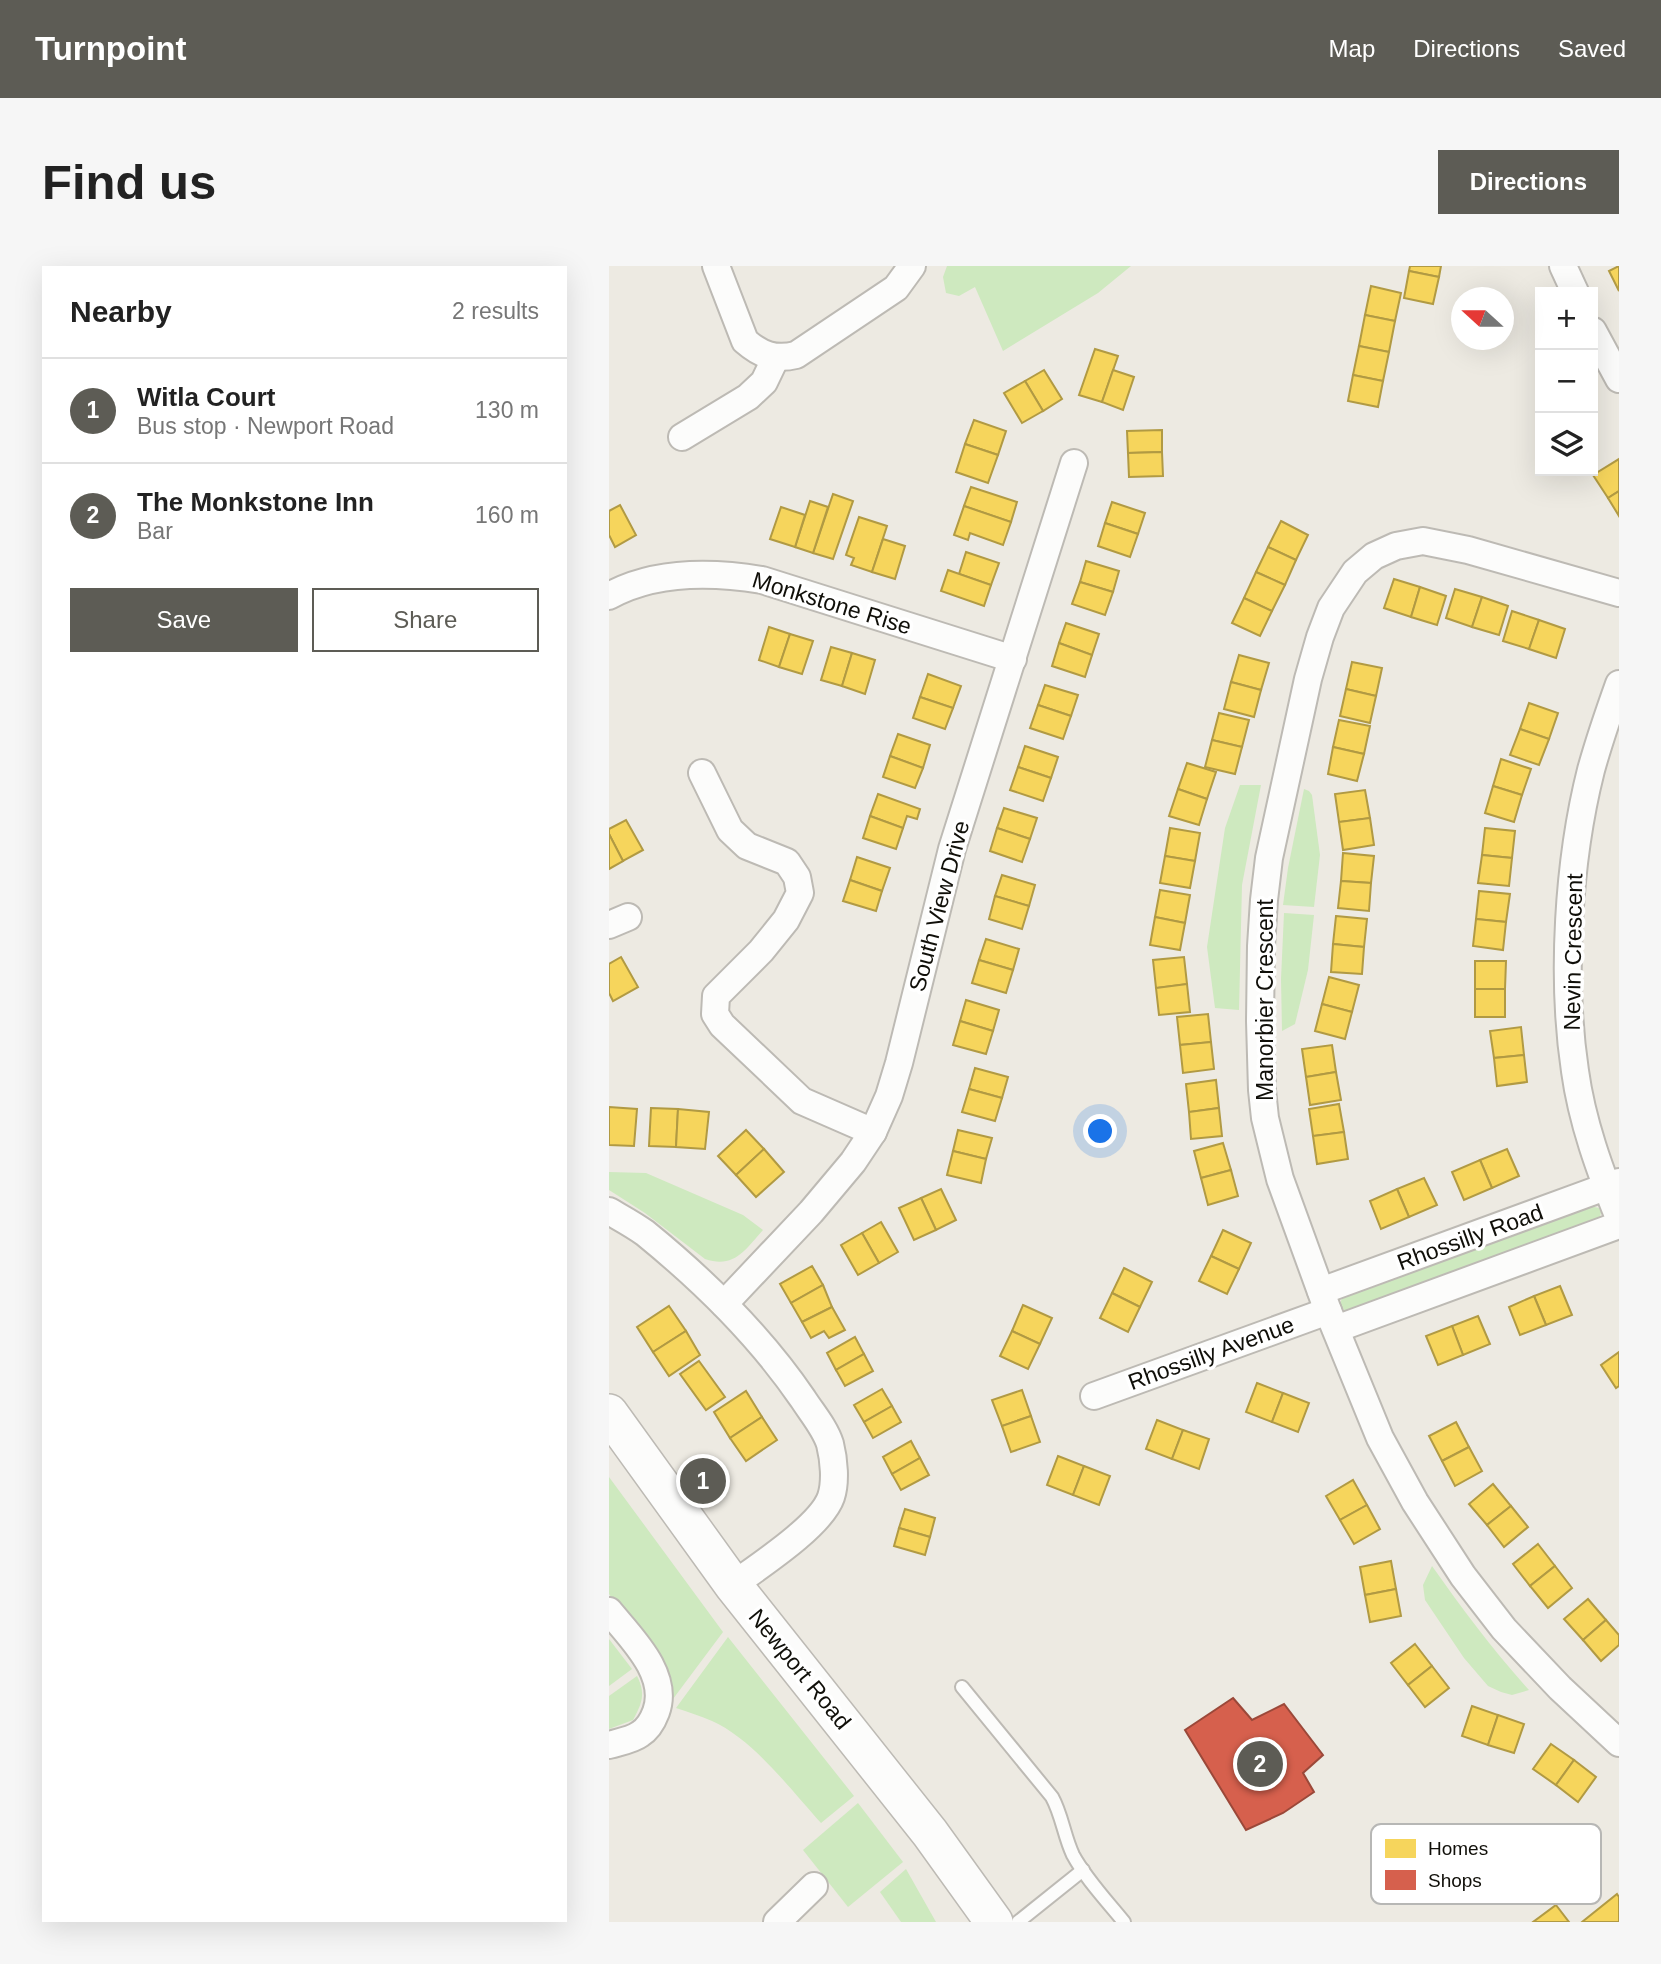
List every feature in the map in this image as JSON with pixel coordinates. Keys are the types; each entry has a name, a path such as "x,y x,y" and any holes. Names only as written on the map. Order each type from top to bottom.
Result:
{"main road":[{"name":"Newport Road","path":"609,1413 733,1585 930,1833 995,1922"}],"street":[{"path":"716,266 745,341 755,350 776,357 796,355 897,288 912,266"},
{"path":"1563,266 1573,287"},
{"path":"1598,340 1619,379"},
{"path":"682,437 748,397 764,382 776,357"},
{"name":"South View Drive","path":"724,1304 811,1212 853,1162 873,1132 889,1096 952,849 1074,463"},
{"name":"Manorbier Crescent","path":"1619,593 1468,550 1423,541 1396,546 1374,556 1355,572 1331,608 1320,637 1269,858 1264,900 1260,1008 1262,1090 1271,1146 1293,1218 1380,1438 1415,1502 1463,1576 1504,1629 1560,1688 1619,1742"},
{"name":"Monkstone Rise","path":"609,596 644,583 708,574 762,580 1013,659"},
{"name":"Nevin Crescent","path":"1619,684 1591,769 1583,808 1575,859 1569,944 1575,1072 1595,1157 1613,1184 1619,1219"},
{"path":"702,773 730,830 747,846 787,862 797,877 800,893 786,920 761,951 716,996 715,1014 722,1025 802,1101 873,1132"},
{"name":"Rhossilly Road","path":"1328,1310 1613,1184"},
{"path":"609,1211 643,1232 724,1304 770,1354 830,1443 834,1470 832,1494 827,1507 811,1525 733,1585"},
{"name":"Rhossilly Road","path":"1328,1310 1619,1225"},
{"name":"Rhossilly Avenue","path":"1094,1396 1328,1310"},
{"path":"609,1611 645,1656 659,1688 658,1705 652,1721 641,1734 609,1745"},
{"path":"777,1922 814,1886"}],"lane":[{"path":"962,1687 1052,1797 1073,1855 1124,1922"},
{"path":"1018,1922 1083,1870"}],"green space":[{"path":"947,266 1131,266 1098,293 1003,351 975,287 959,296 946,293 943,277"},
{"path":"1240,785 1261,785 1242,885 1239,1010 1215,1008 1207,947 1225,828"},
{"path":"1304,789 1312,795 1320,855 1314,907 1283,905"},
{"path":"1284,913 1314,915 1308,970 1295,1024 1282,1031 1281,979"},
{"path":"609,1172 646,1173 743,1215 763,1230 738,1256 724,1262 705,1259 645,1213 609,1190"},
{"path":"1590,1206 1599,1208 1601,1212 1596,1221 1350,1311 1345,1311 1340,1304 1343,1295"},
{"path":"609,1477 723,1632 670,1703 609,1594"},
{"path":"1432,1566 1479,1630 1529,1690 1512,1695 1488,1686 1464,1658 1425,1600 1423,1585"},
{"path":"728,1637 854,1796 821,1823 771,1766 742,1740 712,1721 676,1708"},
{"path":"609,1639 632,1669 609,1686"},
{"path":"637,1676 642,1698 633,1720 609,1729 609,1696"},
{"path":"858,1803 903,1862 848,1907 803,1850"},
{"path":"906,1869 936,1922 901,1922 880,1892"}],"building: Homes":[{"path":"1410,266 1441,266 1439,277 1409,271"},
{"path":"1619,266 1619,291 1609,271"},
{"path":"1409,271 1439,277 1433,304 1404,298"},
{"path":"1371,286 1401,293 1395,321 1365,315"},
{"path":"1365,315 1395,321 1389,352 1359,346"},
{"path":"1359,346 1389,352 1383,381 1353,375"},
{"path":"1095,349 1118,356 1102,402 1079,395"},
{"path":"1044,370 1062,399 1043,411 1025,381"},
{"path":"1113,370 1134,377 1123,410 1102,402"},
{"path":"1353,375 1383,381 1378,407 1348,401"},
{"path":"1025,381 1043,411 1022,423 1004,393"},
{"path":"974,420 1006,431 998,455 965,444"},
{"path":"1162,430 1162,452 1128,453 1127,431"},
{"path":"965,444 998,455 988,483 956,472"},
{"path":"1162,452 1163,476 1129,477 1128,453"},
{"path":"1619,459 1619,491 1608,498 1594,476 1598,476 1598,472"},
{"path":"971,487 1017,502 1011,522 964,506"},
{"path":"1619,491 1619,516 1608,498"},
{"path":"833,494 853,501 833,559 813,553"},
{"path":"810,501 828,507 813,553 795,547"},
{"path":"1112,502 1145,513 1138,534 1105,523"},
{"path":"620,505 636,535 615,547 609,535 609,511"},
{"path":"964,506 1011,522 1003,545 970,533 968,540 954,535"},
{"path":"781,507 805,515 795,547 770,539"},
{"path":"859,517 887,526 872,572 851,565 854,558 846,555"},
{"path":"1281,521 1308,535 1296,560 1268,547"},
{"path":"1105,523 1138,534 1130,557 1098,546"},
{"path":"883,539 905,546 895,579 872,572"},
{"path":"1268,547 1296,560 1285,585 1256,572"},
{"path":"966,552 999,563 991,585 959,574"},
{"path":"1086,561 1119,571 1113,592 1080,582"},
{"path":"948,570 991,585 984,606 941,591"},
{"path":"1256,572 1285,585 1272,611 1244,598"},
{"path":"1394,579 1420,587 1411,617 1384,608"},
{"path":"1080,582 1113,592 1105,615 1072,604"},
{"path":"1420,587 1446,596 1437,625 1411,617"},
{"path":"1455,589 1482,597 1472,627 1446,618"},
{"path":"1482,597 1508,606 1499,635 1472,627"},
{"path":"1244,598 1272,611 1260,636 1232,623"},
{"path":"1512,611 1539,620 1529,649 1503,641"},
{"path":"1539,620 1565,629 1556,658 1529,649"},
{"path":"1066,623 1099,634 1092,655 1059,643"},
{"path":"769,627 790,634 779,667 759,660"},
{"path":"790,634 813,641 802,674 779,667"},
{"path":"1059,643 1092,655 1085,677 1052,666"},
{"path":"831,647 852,653 842,686 821,680"},
{"path":"852,653 875,660 865,694 842,686"},
{"path":"1239,655 1269,663 1261,690 1231,682"},
{"path":"1352,662 1382,668 1376,696 1346,689"},
{"path":"928,674 961,686 953,708 920,697"},
{"path":"1231,682 1261,690 1254,717 1224,709"},
{"path":"1045,685 1078,695 1071,716 1038,705"},
{"path":"1346,689 1376,696 1370,723 1340,716"},
{"path":"920,697 953,708 945,729 913,718"},
{"path":"1529,703 1558,713 1549,739 1520,729"},
{"path":"1038,705 1071,716 1063,739 1030,728"},
{"path":"1219,713 1249,720 1242,747 1212,740"},
{"path":"1339,720 1370,726 1364,754 1333,747"},
{"path":"1520,729 1549,739 1539,765 1510,755"},
{"path":"898,734 930,745 923,768 890,756"},
{"path":"1212,740 1242,747 1235,774 1205,767"},
{"path":"1025,746 1058,757 1051,778 1018,767"},
{"path":"1333,747 1364,754 1357,781 1328,774"},
{"path":"890,756 923,768 915,788 883,777"},
{"path":"1501,759 1531,769 1522,795 1493,786"},
{"path":"1187,763 1216,772 1207,799 1178,789"},
{"path":"1018,767 1051,778 1043,801 1010,790"},
{"path":"1493,786 1522,795 1514,822 1485,813"},
{"path":"1178,789 1207,799 1199,825 1169,816"},
{"path":"1365,790 1370,818 1339,822 1335,794"},
{"path":"878,794 920,809 917,819 907,816 903,828 870,816"},
{"path":"1004,808 1037,818 1030,839 997,828"},
{"path":"870,816 903,828 896,849 863,838"},
{"path":"1370,818 1374,845 1343,850 1339,822"},
{"path":"626,820 643,850 623,861 609,829"},
{"path":"997,828 1030,839 1022,862 990,851"},
{"path":"1170,828 1200,833 1195,861 1165,856"},
{"path":"1485,828 1515,831 1512,858 1482,855"},
{"path":"609,834 623,861 609,869"},
{"path":"1343,853 1374,856 1371,883 1341,881"},
{"path":"1482,855 1512,858 1509,886 1478,883"},
{"path":"1165,856 1195,861 1190,888 1160,883"},
{"path":"857,857 890,868 882,891 850,880"},
{"path":"1002,875 1035,885 1029,906 995,896"},
{"path":"850,880 882,891 876,911 843,901"},
{"path":"1341,881 1371,883 1369,911 1338,908"},
{"path":"1160,890 1190,895 1185,923 1155,917"},
{"path":"1479,891 1510,894 1506,922 1476,919"},
{"path":"995,896 1029,906 1022,929 989,919"},
{"path":"1336,916 1367,919 1364,947 1333,944"},
{"path":"1155,917 1185,923 1180,950 1150,945"},
{"path":"1476,919 1506,922 1503,950 1473,946"},
{"path":"986,939 1019,949 1013,970 979,960"},
{"path":"1333,944 1364,947 1362,974 1331,972"},
{"path":"621,957 638,987 613,1001 609,993 609,964"},
{"path":"1184,957 1187,984 1156,988 1153,960"},
{"path":"979,960 1013,970 1006,993 972,983"},
{"path":"1475,961 1506,961 1505,989 1475,989"},
{"path":"1329,977 1359,985 1352,1012 1322,1004"},
{"path":"1187,984 1190,1012 1159,1015 1156,988"},
{"path":"1475,989 1505,989 1505,1017 1475,1017"},
{"path":"966,1000 999,1010 993,1031 960,1021"},
{"path":"1322,1004 1352,1012 1345,1039 1315,1031"},
{"path":"1208,1014 1211,1042 1180,1045 1177,1017"},
{"path":"960,1021 993,1031 986,1054 953,1045"},
{"path":"1521,1027 1524,1055 1494,1058 1490,1031"},
{"path":"1211,1042 1214,1069 1183,1073 1180,1045"},
{"path":"1332,1045 1336,1072 1306,1077 1302,1049"},
{"path":"1524,1055 1527,1082 1497,1086 1494,1058"},
{"path":"975,1068 1008,1077 1002,1098 969,1089"},
{"path":"1336,1072 1341,1100 1310,1105 1306,1077"},
{"path":"1216,1080 1219,1108 1189,1112 1186,1084"},
{"path":"969,1089 1002,1098 995,1121 962,1112"},
{"path":"1339,1104 1344,1132 1313,1136 1309,1109"},
{"path":"609,1107 637,1109 634,1146 609,1145"},
{"path":"651,1108 678,1109 676,1147 649,1146"},
{"path":"1219,1108 1222,1136 1191,1139 1189,1112"},
{"path":"678,1109 709,1112 705,1149 676,1147"},
{"path":"746,1130 764,1149 736,1175 718,1156"},
{"path":"958,1130 992,1138 986,1159 953,1151"},
{"path":"1344,1132 1348,1159 1317,1164 1313,1136"},
{"path":"1223,1143 1231,1170 1201,1178 1194,1151"},
{"path":"764,1149 784,1172 756,1197 736,1175"},
{"path":"1507,1149 1519,1176 1492,1188 1480,1160"},
{"path":"953,1151 986,1159 981,1183 947,1175"},
{"path":"1480,1160 1492,1188 1464,1200 1452,1172"},
{"path":"1231,1170 1238,1196 1208,1205 1201,1178"},
{"path":"1424,1178 1437,1205 1409,1217 1397,1189"},
{"path":"941,1189 956,1220 936,1230 921,1198"},
{"path":"1397,1189 1409,1217 1381,1229 1370,1201"},
{"path":"921,1198 936,1230 914,1240 899,1208"},
{"path":"881,1222 898,1252 879,1263 862,1233"},
{"path":"1223,1230 1251,1243 1239,1269 1211,1256"},
{"path":"862,1233 879,1263 858,1275 841,1245"},
{"path":"1211,1256 1239,1269 1227,1294 1199,1281"},
{"path":"812,1266 823,1285 791,1303 780,1284"},
{"path":"1124,1268 1152,1282 1140,1307 1112,1293"},
{"path":"823,1285 832,1307 802,1322 791,1303"},
{"path":"1560,1286 1572,1315 1546,1325 1534,1296"},
{"path":"1112,1293 1140,1307 1128,1332 1100,1318"},
{"path":"1534,1296 1546,1325 1520,1335 1509,1307"},
{"path":"1023,1305 1052,1318 1040,1344 1012,1331"},
{"path":"669,1306 686,1331 653,1352 637,1327"},
{"path":"832,1307 845,1330 829,1338 824,1331 811,1338 802,1322"},
{"path":"1478,1316 1490,1344 1463,1355 1452,1326"},
{"path":"1452,1326 1463,1355 1438,1365 1426,1336"},
{"path":"686,1331 700,1355 669,1376 653,1352"},
{"path":"1012,1331 1040,1344 1028,1369 1000,1356"},
{"path":"855,1337 864,1354 836,1370 827,1353"},
{"path":"1619,1352 1619,1386 1616,1388 1601,1365"},
{"path":"864,1354 873,1371 845,1386 836,1370"},
{"path":"699,1361 725,1397 706,1410 680,1374"},
{"path":"1257,1383 1283,1393 1272,1422 1246,1412"},
{"path":"882,1389 892,1406 864,1422 854,1405"},
{"path":"1022,1390 1031,1416 1002,1426 992,1400"},
{"path":"746,1391 762,1417 730,1438 714,1412"},
{"path":"1283,1393 1309,1403 1298,1432 1272,1422"},
{"path":"892,1406 901,1422 873,1438 864,1422"},
{"path":"1031,1416 1040,1442 1011,1452 1002,1426"},
{"path":"762,1417 777,1440 746,1461 730,1438"},
{"path":"1157,1420 1183,1430 1172,1459 1146,1449"},
{"path":"1456,1422 1469,1447 1442,1461 1429,1436"},
{"path":"1183,1430 1209,1439 1199,1469 1172,1459"},
{"path":"911,1441 920,1458 892,1474 883,1457"},
{"path":"1469,1447 1482,1471 1455,1486 1442,1461"},
{"path":"1058,1456 1084,1466 1073,1495 1047,1485"},
{"path":"920,1458 929,1475 901,1490 892,1474"},
{"path":"1084,1466 1110,1476 1099,1505 1073,1495"},
{"path":"1353,1480 1367,1505 1340,1520 1326,1496"},
{"path":"1493,1484 1511,1506 1487,1525 1469,1504"},
{"path":"1367,1505 1380,1529 1354,1544 1340,1520"},
{"path":"1511,1506 1528,1527 1504,1547 1487,1525"},
{"path":"905,1509 935,1518 930,1537 899,1528"},
{"path":"899,1528 930,1537 925,1555 894,1546"},
{"path":"1538,1544 1555,1566 1530,1586 1513,1564"},
{"path":"1391,1561 1396,1589 1365,1595 1360,1567"},
{"path":"1555,1566 1572,1588 1548,1608 1530,1586"},
{"path":"1396,1589 1401,1616 1370,1622 1365,1595"},
{"path":"1588,1599 1606,1620 1583,1640 1564,1619"},
{"path":"1606,1620 1619,1635 1619,1645 1601,1661 1583,1640"},
{"path":"1415,1644 1432,1666 1408,1685 1391,1663"},
{"path":"1432,1666 1449,1688 1425,1707 1408,1685"},
{"path":"1472,1706 1498,1715 1488,1745 1462,1736"},
{"path":"1498,1715 1524,1724 1514,1753 1488,1745"},
{"path":"1551,1744 1574,1760 1556,1785 1533,1769"},
{"path":"1574,1760 1596,1777 1578,1802 1556,1785"},
{"path":"1617,1894 1619,1922 1582,1922"},
{"path":"1556,1905 1569,1922 1533,1922"}],"building: Shops":[{"path":"1233,1698 1252,1720 1284,1704 1323,1755 1303,1773 1314,1792 1283,1813 1246,1830 1185,1730"}],"place":[{"name":"Witla Court","path":"703,1481"},
{"name":"The Monkstone Inn","path":"1260,1764"}]}
